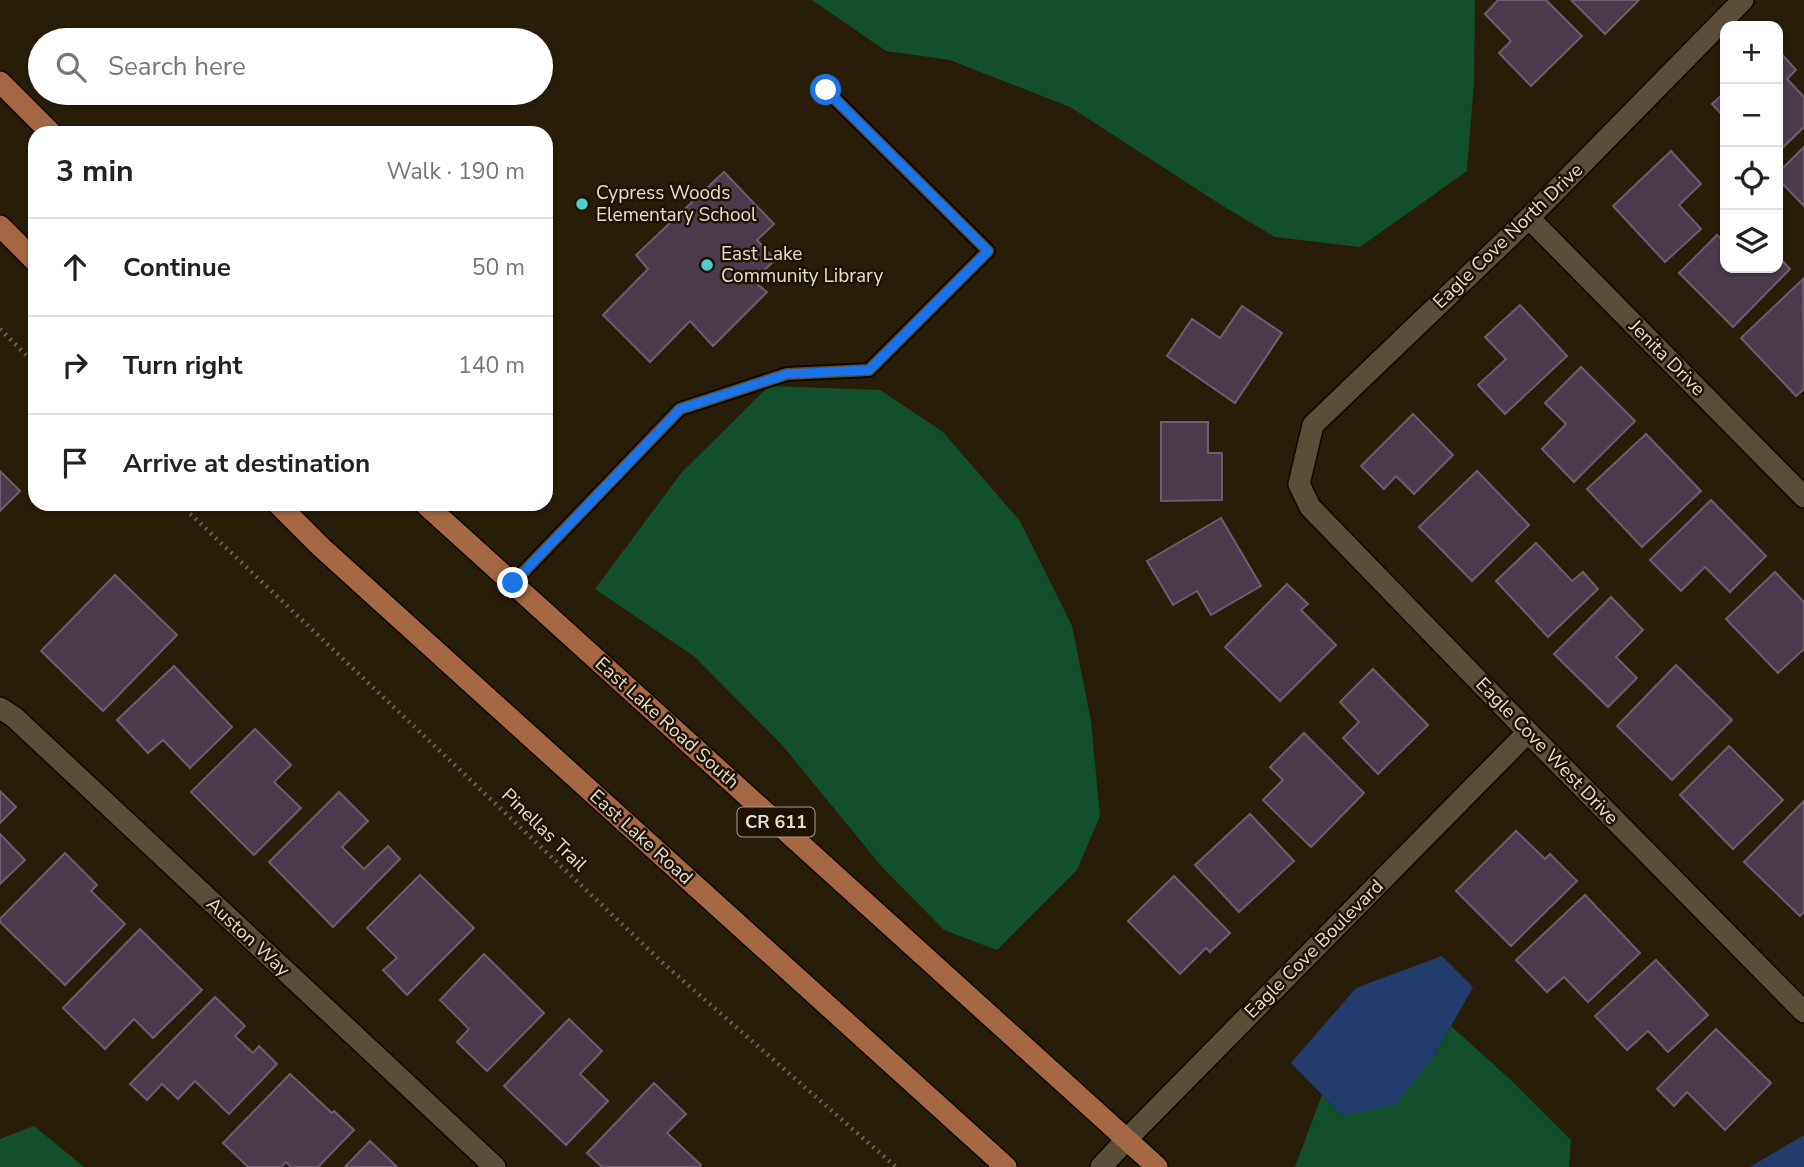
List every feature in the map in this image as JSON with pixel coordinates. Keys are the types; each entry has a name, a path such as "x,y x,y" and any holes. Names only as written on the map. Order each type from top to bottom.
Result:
{"main road":[{"path":"0,82 44,126"},
{"path":"0,226 28,254"},
{"name":"East Lake Road","path":"285,511 331,556 1006,1167"},
{"name":"East Lake Road South","path":"433,511 1127,1139"},
{"name":"CR 611","path":"1127,1139 1157,1167"}],"street":[{"name":"Eagle Cove North Drive","path":"1299,484 1313,425 1529,218 1743,0"},
{"name":"Jenita Drive","path":"1529,218 1804,497"},
{"name":"Eagle Cove West Drive","path":"1299,484 1310,507 1804,1012"},
{"name":"Auston Way","path":"0,708 14,717 495,1167"},
{"name":"Eagle Cove Boulevard","path":"1101,1167 1528,732"}],"lane":[{"path":"513,583 680,409 787,374 869,370 988,251 826,90"}],"path":[{"path":"0,329 28,357"},
{"name":"Pinellas Trail","path":"187,511 664,964 896,1167"}],"green space":[{"path":"812,0 1475,0 1474,81 1467,171 1360,247 1275,237 1070,107 950,60 886,51"},
{"path":"769,386 880,390 943,432 1020,521 1072,626 1091,721 1100,816 1077,870 997,950 944,930 882,867 783,746 695,657 595,589 682,472"},
{"path":"1451,1026 1513,1082 1571,1140 1569,1167 1295,1167 1322,1095 1343,1116 1434,1056"},
{"path":"34,1126 84,1167 0,1167 0,1139"}],"water":[{"path":"1442,956 1473,987 1434,1056 1396,1104 1343,1116 1291,1063 1356,988"},
{"path":"1804,1135 1804,1167 1750,1167"}],"building":[{"path":"1498,0 1546,0 1582,36 1531,86 1499,53 1511,41 1485,14"},
{"path":"1571,0 1639,0 1605,34"},
{"path":"1783,56 1796,70 1787,79 1804,97 1804,127 1783,147"},
{"path":"1720,97 1720,113 1712,104"},
{"path":"1804,147 1804,206 1783,184 1783,168"},
{"path":"1671,151 1701,184 1679,205 1701,229 1665,262 1613,206"},
{"name":"East Lake Community Library","path":"724,172 774,224 757,240 775,260 753,281 767,292 713,346 690,321 650,362 603,315 648,269 636,255"},
{"path":"1717,235 1720,238 1720,273 1783,273 1783,261 1790,269 1733,327 1679,273"},
{"path":"1803,279 1804,389 1796,396 1741,338"},
{"path":"1520,305 1567,356 1505,414 1478,385 1506,359 1485,337"},
{"path":"1242,306 1282,333 1235,403 1167,356 1192,319 1220,338"},
{"path":"1581,367 1635,421 1574,482 1542,449 1566,424 1545,403"},
{"path":"1413,414 1453,455 1414,494 1396,476 1384,489 1361,466"},
{"path":"1161,422 1208,422 1208,453 1222,453 1222,500 1161,501"},
{"path":"1646,434 1701,491 1642,547 1587,489"},
{"path":"0,471 20,491 0,511"},
{"path":"1477,471 1529,525 1472,581 1419,527"},
{"path":"1711,500 1766,556 1730,592 1705,567 1681,591 1650,560"},
{"path":"1221,518 1261,586 1211,615 1197,591 1173,605 1147,561"},
{"path":"1536,543 1572,581 1583,572 1598,589 1548,637 1496,581"},
{"path":"1775,572 1804,602 1804,649 1778,673 1726,619"},
{"path":"115,575 177,635 103,711 41,651"},
{"path":"1287,584 1308,604 1301,610 1336,645 1280,701 1225,647"},
{"path":"1611,597 1643,630 1616,657 1637,678 1608,707 1554,654"},
{"path":"1676,665 1732,720 1672,780 1617,726"},
{"path":"174,666 232,727 190,768 163,740 148,753 117,720"},
{"path":"1373,669 1428,725 1378,774 1343,738 1359,722 1340,702"},
{"path":"255,729 291,765 274,782 301,808 254,855 191,792"},
{"path":"1304,733 1364,793 1311,847 1263,800 1283,780 1270,767"},
{"path":"1729,746 1783,800 1733,849 1680,795"},
{"path":"0,791 16,807 0,823"},
{"path":"339,792 368,821 342,847 364,869 388,846 400,859 333,927 269,862"},
{"path":"1804,801 1804,912 1800,916 1744,862"},
{"path":"1250,814 1294,861 1239,912 1195,865"},
{"path":"1516,831 1545,859 1550,854 1577,881 1511,946 1456,891"},
{"path":"0,834 25,860 0,884"},
{"path":"65,853 97,885 91,891 125,924 65,985 0,922 0,919"},
{"path":"420,875 474,928 407,995 383,970 397,958 367,928"},
{"path":"1174,876 1230,933 1210,952 1206,948 1180,974 1128,921"},
{"path":"1585,895 1640,953 1588,1002 1564,977 1547,992 1516,960"},
{"path":"140,929 202,990 153,1038 134,1019 105,1049 63,1008"},
{"path":"484,954 544,1013 487,1071 457,1042 469,1029 440,1000"},
{"path":"1656,960 1708,1015 1668,1052 1648,1031 1627,1050 1595,1016"},
{"path":"215,997 245,1026 235,1036 253,1053 259,1046 277,1064 229,1114 195,1081 178,1099 162,1084 147,1100 130,1084"},
{"path":"569,1019 602,1051 580,1074 608,1101 566,1145 504,1086"},
{"path":"1716,1029 1771,1083 1725,1130 1687,1092 1674,1106 1657,1089"},
{"path":"290,1074 354,1130 318,1167 291,1167 286,1162 281,1167 248,1167 223,1143"},
{"path":"654,1083 686,1114 667,1133 701,1165 700,1167 602,1167 587,1153"},
{"path":"370,1141 397,1167 345,1167"}],"place":[{"name":"Cypress Woods Elementary School","path":"582,204"},
{"name":"East Lake Community Library","path":"707,265"}],"route":[{"path":"513,583 680,409 787,374 869,370 988,251 826,90"}]}
